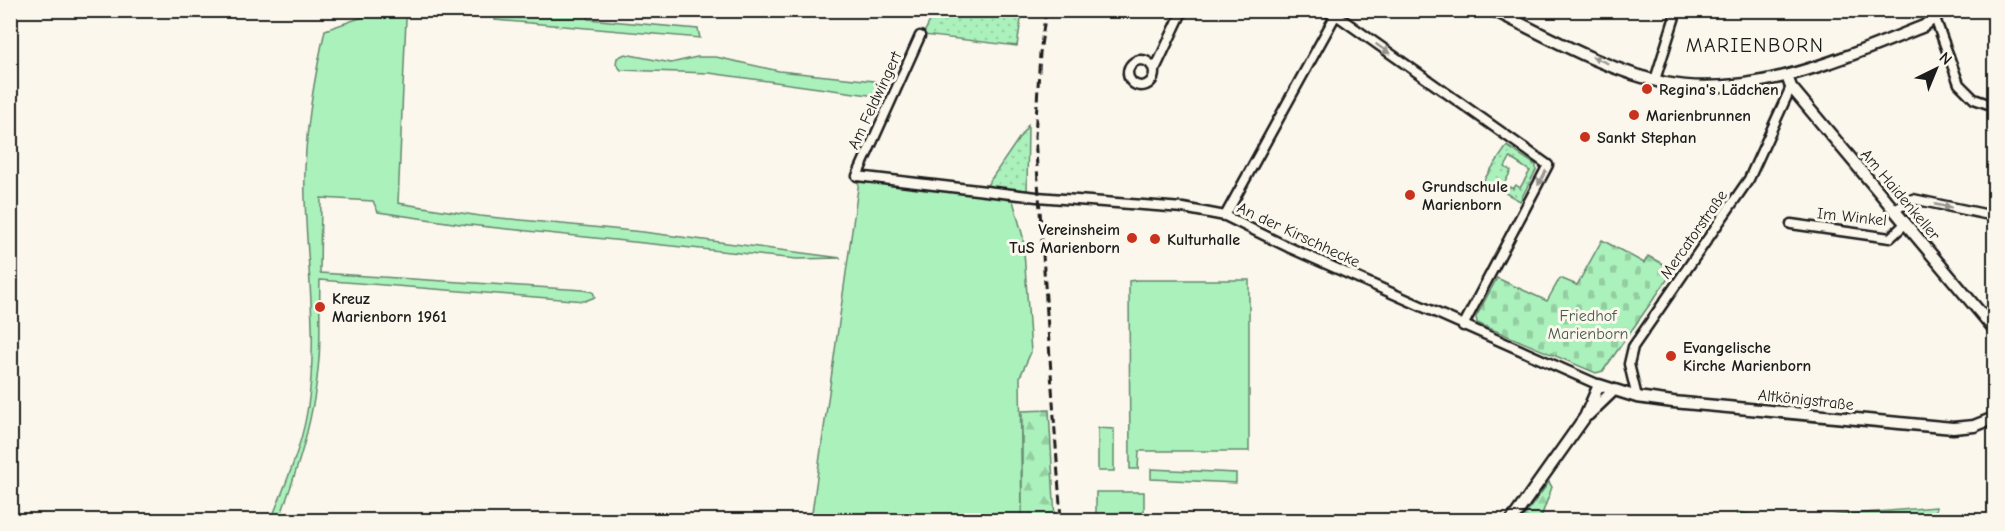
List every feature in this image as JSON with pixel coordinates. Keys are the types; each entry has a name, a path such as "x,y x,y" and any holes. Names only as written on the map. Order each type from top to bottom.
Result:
{"street":[{"path":"1153,68 1156,67 1183,10"},
{"path":"1324,10 1337,13 1548,165 1463,326"},
{"path":"1493,10 1606,62 1655,80 1703,86 1789,82 1924,26 1939,14 1959,84 1974,99 1995,106"},
{"path":"1655,80 1677,10"},
{"path":"1225,216 1337,13"},
{"name":"Am Feldwingert","path":"857,176 920,36"},
{"name":"Am Haidenkeller","path":"1789,82 1995,329"},
{"name":"Mercatorstraße","path":"1637,397 1629,364 1633,347 1749,179 1789,82"},
{"name":"An der Kirschhecke","path":"857,176 1037,197 1183,208 1225,216 1288,248 1599,385"},
{"path":"1895,210 1913,200 1995,216"},
{"name":"Im Winkel","path":"1791,224 1890,238 1906,223"},
{"path":"1512,520 1585,417 1599,385"},
{"name":"Altkönigstraße","path":"1599,385 1637,397 1953,428 1974,426 1995,418"},
{"path":"1585,417 1613,391"}],"green space":[{"path":"1002,10 1022,13 1017,46 923,35 935,11"},
{"path":"380,11 420,11 411,12 406,19 398,203 480,216 643,232 841,258 797,259 460,224 378,212 373,201 321,198 320,273 583,290 593,292 595,297 585,301 320,280 319,359 310,421 279,520 271,520 301,439 310,385 312,332 305,177 307,134 325,30"},
{"path":"497,11 587,11 588,19 698,29 700,38 495,20"},
{"path":"625,54 671,63 697,57 716,57 779,71 874,81 882,85 883,92 869,95 709,73 621,70 616,64 617,58"},
{"path":"1028,125 1027,191 985,188"},
{"path":"1507,146 1536,165 1536,170 1520,201 1483,181","holes":["1510,158 1530,171 1520,188 1516,185 1513,189 1504,184 1511,171 1505,167"]},
{"path":"859,181 1012,197 1023,237 1031,352 1020,377 1022,520 811,520"},
{"name":"Friedhof Marienborn","path":"1602,240 1644,263 1648,256 1674,270 1603,371 1596,373 1477,323 1476,317 1497,278 1547,301 1560,278 1577,285"},
{"path":"1249,280 1249,451 1139,451 1138,469 1130,469 1129,281"},
{"path":"1049,410 1055,520 1022,520 1022,411"},
{"path":"1098,428 1114,429 1114,471 1098,471"},
{"path":"1151,469 1236,473 1236,483 1151,479"},
{"path":"1549,482 1552,487 1540,520 1521,520"},
{"path":"1096,492 1144,492 1144,520 1096,520"},
{"path":"1936,507 1935,520 1780,520"},
{"path":"1738,512 1780,520 1735,520"}],"railway":[{"path":"1046,10 1040,53 1035,137 1061,520"}],"place":[{"name":"Regina's Lädchen","path":"1647,89"},
{"name":"Marienbrunnen","path":"1634,115"},
{"name":"Sankt Stephan","path":"1585,137"},
{"name":"Grundschule Marienborn","path":"1410,195"},
{"name":"Vereinsheim TuS Marienborn","path":"1132,238"},
{"name":"Kulturhalle","path":"1155,239"},
{"name":"Kreuz Marienborn 1961","path":"320,307"},
{"name":"Evangelische Kirche Marienborn","path":"1671,356"}],"district":[{"name":"MARIENBORN","path":"1755,45"}]}
